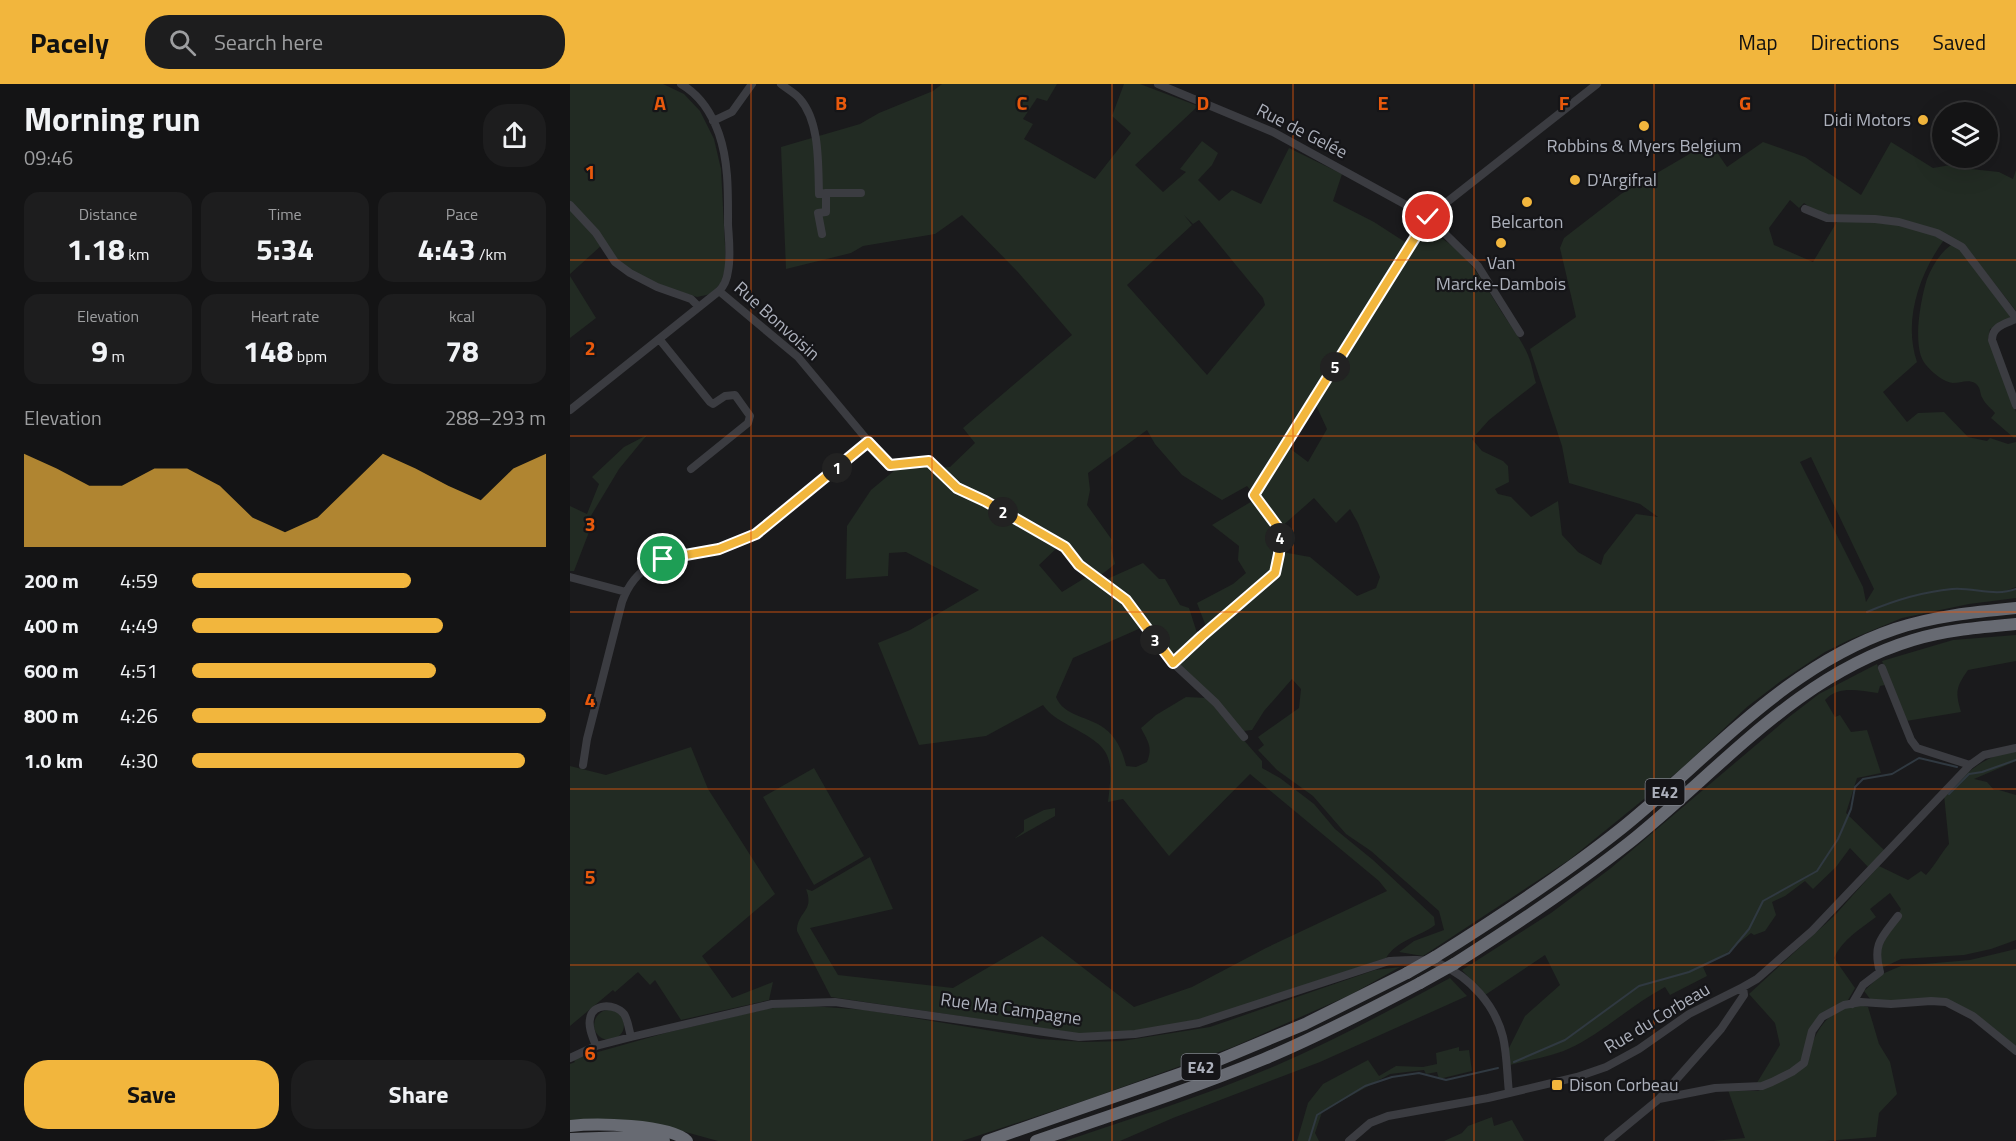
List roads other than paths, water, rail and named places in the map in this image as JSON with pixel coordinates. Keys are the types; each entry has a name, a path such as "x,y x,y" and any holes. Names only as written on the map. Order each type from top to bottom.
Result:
{"highway":[{"name":"E42","path":"987,1141 1223,1059 1305,1024 1407,973 1494,921 1584,857 1668,789 1758,709 1825,661 1873,638 1912,624 1966,613 2016,608"},
{"name":"E42","path":"1036,1141 1265,1059 1367,1011 1454,964 1539,909 1593,870 1669,808 1768,721 1832,674 1857,661 1914,639 2016,624"},
{"path":"570,1126 605,1124 657,1130 682,1136 687,1141"},
{"path":"570,1139 629,1137 664,1141"}],"street":[{"name":"Rue Bonvoisin","path":"681,84 699,98 713,121 724,149 728,206 728,272 723,288 719,291 798,357 868,442 890,465 929,461 957,488 985,501 1065,547 1079,565 1126,600 1173,663"},
{"path":"713,121 732,112 752,84"},
{"path":"782,84 799,98 808,115 816,139 819,194 861,193"},
{"name":"Rue de Gelée","path":"1158,84 1273,132 1428,217 1478,266 1520,333"},
{"path":"1175,91 1183,84"},
{"path":"1244,737 1216,703 1173,663 1275,573 1280,534 1277,526 1254,495 1428,217 1597,84"},
{"path":"822,234 818,213 826,212 826,193"},
{"path":"570,205 596,233 615,262 657,287 691,299 699,307"},
{"path":"1805,209 1827,218 1899,222 1937,233 1962,247 2016,319 1995,329 1992,333 1992,340 2016,405"},
{"path":"570,410 719,291"},
{"path":"660,340 710,402 713,404 725,396 735,395 750,416 748,423 691,469"},
{"path":"583,765 587,739 626,592 639,576 663,559 719,549 756,534 868,442"},
{"path":"570,577 626,592"},
{"path":"1882,668 1911,740 1917,748 1970,765 1984,755 2016,748"},
{"name":"Rue du Corbeau","path":"1349,1141 1370,1123 1388,1116 1509,1093 1577,1077 1619,1061 1689,1014 1757,979 1812,931 1970,765"},
{"path":"1852,1004 1863,986 1880,972 1876,959 1876,948 1898,916"},
{"name":"Rue Ma Campagne","path":"570,1058 596,1046 630,1037 772,1004 790,1002 834,1002 882,1007 1078,1037 1135,1034 1199,1023 1389,961 1415,960 1439,964 1461,976 1480,993 1503,1036 1509,1093"},
{"path":"1608,1141 1659,1099 1721,1029 1744,996 1743,987"},
{"path":"1659,1099 1714,1088 1762,1086 1792,1072 1803,1063 1816,1023 1831,1011 1844,1005 1860,1002 1891,1004 1946,1002 1973,1016 2016,1051"},
{"path":"596,1046 589,1022 591,1014 600,1007 606,1006 619,1010 626,1019 630,1037"}],"waterway":[{"path":"1867,612 1908,597 1941,590 2000,592 2016,589"},
{"path":"1514,1062 1565,1040 1639,986 1689,972 1729,953 1749,929 1763,901 1817,871 1838,839 1851,809 1855,787 1863,779 1892,774 1919,758 1957,767"},
{"path":"1949,794 1969,774 2016,760"},
{"path":"1309,1141 1317,1115 1365,1086 1392,1077 1419,1073 1446,1080 1498,1068"}],"place":[{"name":"Didi Motors","path":"1923,120"},
{"name":"Robbins & Myers Belgium","path":"1644,126"},
{"name":"D'Argifral","path":"1575,180"},
{"name":"Belcarton","path":"1527,202"},
{"name":"Van Marcke-Dambois","path":"1501,243"},
{"name":"Dison Corbeau","path":"1557,1085"}]}
